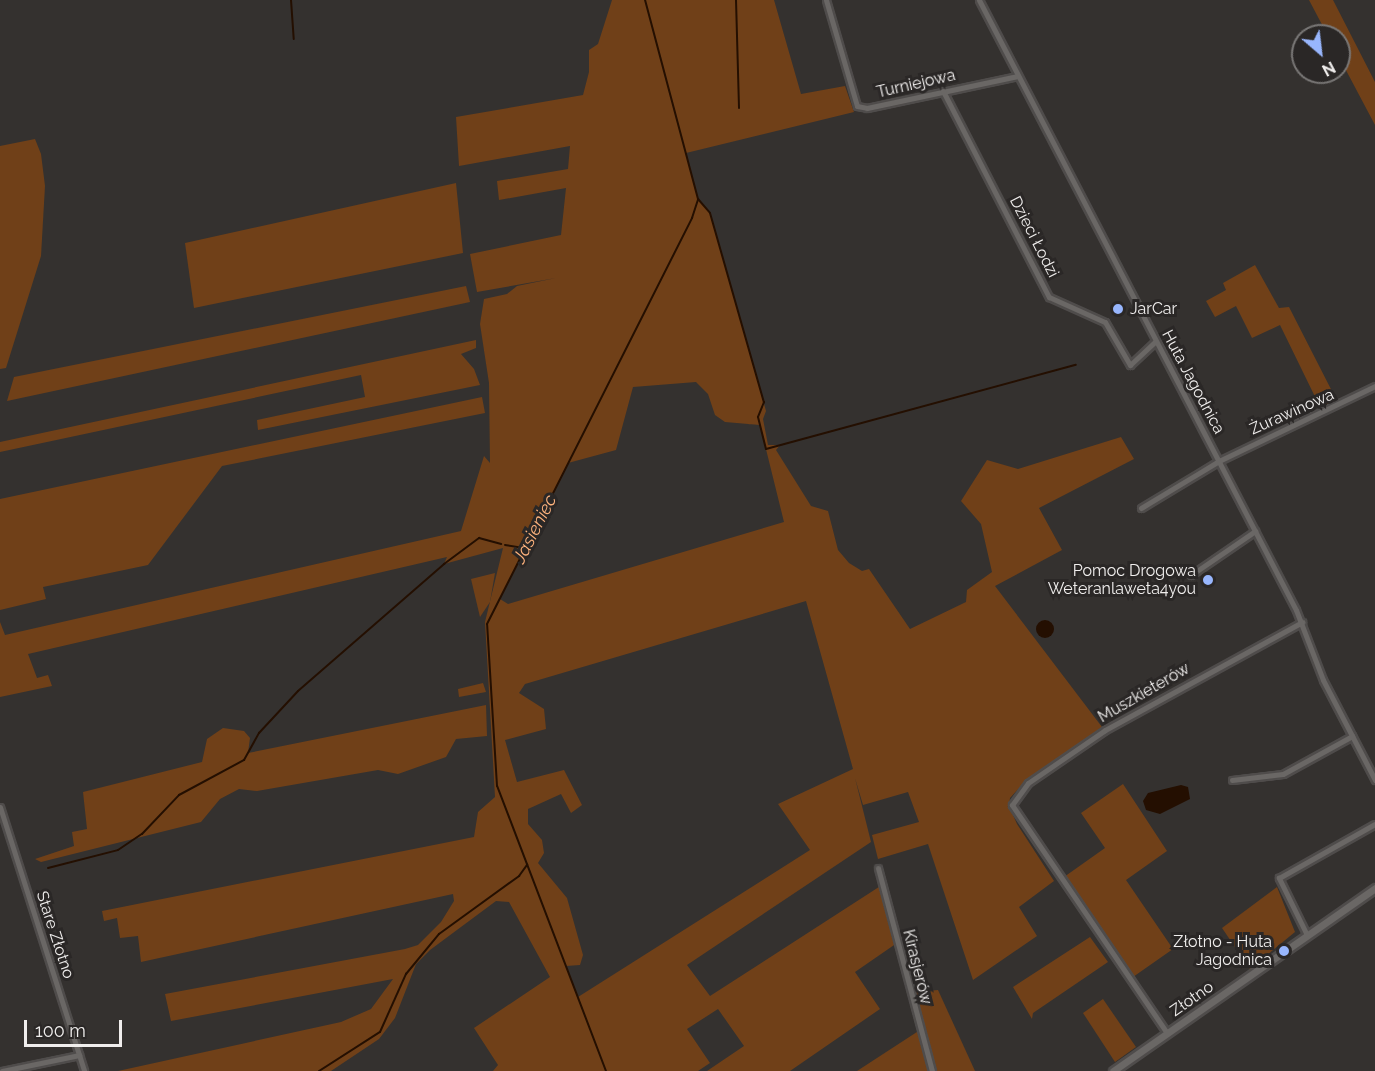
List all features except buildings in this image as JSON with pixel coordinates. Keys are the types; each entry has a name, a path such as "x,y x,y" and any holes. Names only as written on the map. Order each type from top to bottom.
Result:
{"street":[{"name":"Turniejowa","path":"826,0 857,106 867,108 1018,76"},
{"name":"Huta Jagodnica","path":"979,0 1302,621 1323,680 1375,780"},
{"name":"Dzieci Łodzi","path":"944,91 1049,297 1105,322 1130,365 1156,341"},
{"name":"Żurawinowa","path":"1141,508 1219,461 1373,386"},
{"path":"1373,386 1375,393"},
{"path":"1191,575 1255,531"},
{"name":"Muszkieterów","path":"1167,1033 1012,805 1028,783 1105,730 1302,621"},
{"path":"1232,780 1283,774 1352,736"},
{"name":"Stare Złotno","path":"0,807 84,1071"},
{"path":"1307,935 1279,878 1375,824"},
{"name":"Kirasjerów","path":"878,868 932,1071"},
{"name":"Złotno","path":"1113,1071 1375,888"},
{"path":"2,1071 79,1055"}],"shaded area":[{"path":"612,0 774,0 801,94 845,86 854,112 686,153 698,199 710,213 766,411 763,419 768,445 780,445 776,450 811,506 828,511 838,550 849,563 862,571 869,569 910,629 966,602 967,590 992,572 981,524 961,501 987,460 1018,469 1121,437 1134,459 1039,508 1062,550 995,586 1102,727 1022,785 1010,798 1009,806 1017,824 1054,881 1019,907 1037,936 973,980 928,844 878,859 872,835 919,822 908,792 863,805 855,778 871,842 687,965 710,996 882,885 897,943 855,972 880,1009 790,1071 707,1071 744,1046 718,1009 687,1029 710,1063 698,1071 493,1071 498,1065 474,1028 550,977 509,902 496,901 430,950 416,964 395,1018 379,1039 331,1071 118,1071 341,1022 371,1009 393,979 171,1021 165,994 405,949 418,945 441,922 454,901 453,894 141,962 138,936 120,938 117,918 104,921 102,911 474,837 478,812 495,797 485,622 503,548 444,564 447,557 28,654 37,678 48,675 52,686 0,697 0,622 5,635 461,531 484,456 490,463 489,383 480,324 484,299 507,294 517,286 556,278 477,292 470,254 561,235 566,188 499,200 497,181 568,169 570,146 459,166 456,117 583,95 589,72 589,50 598,44","holes":["696,382 708,394 715,415 725,422 760,425 784,522 508,604 500,599 568,463 616,450 633,387","806,601 853,769 778,804 810,850 578,997 566,966 580,965 583,955 567,898 538,863 544,853 542,840 528,824 528,809 561,794 571,813 582,805 564,770 517,782 505,740 546,729 544,709 519,693 525,684"]},
{"path":"1309,0 1333,0 1345,24 1322,24"},
{"path":"1351,35 1375,82 1375,125 1351,80"},
{"path":"35,139 41,154 45,186 41,256 6,368 0,369 0,146"},
{"path":"456,183 463,253 194,308 185,243"},
{"path":"1255,265 1279,308 1289,307 1337,401 1321,409 1280,325 1252,338 1236,306 1215,317 1206,301 1226,290 1223,283"},
{"path":"466,286 470,302 7,401 14,377"},
{"path":"476,340 476,348 461,354 474,369 480,385 258,430 257,420 365,397 361,375 0,452 0,442"},
{"path":"482,397 485,413 222,466 148,565 43,587 46,599 0,610 0,499"},
{"path":"495,573 490,602 480,617 471,579"},
{"path":"1045,620 1051,623 1054,629 1051,635 1045,638 1039,635 1036,629 1039,623"},
{"path":"483,683 486,692 459,697 458,689"},
{"path":"486,705 487,736 456,739 446,757 398,774 378,770 257,791 239,789 220,799 201,822 41,862 35,859 74,846 72,832 87,829 83,792 202,762 207,739 223,728 244,731 250,738 248,753"},
{"path":"1123,784 1167,851 1126,880 1173,949 1133,977 1064,877 1105,848 1081,813"},
{"path":"1181,785 1188,787 1190,799 1160,814 1146,810 1143,801 1148,793"},
{"path":"1277,887 1295,932 1250,969 1222,928"},
{"path":"1090,937 1108,962 1033,1013 1032,1019 1013,987"},
{"path":"938,990 975,1071 935,1071 913,992"},
{"path":"1103,999 1136,1047 1115,1062 1083,1013"},
{"path":"920,1030 929,1071 857,1071"}],"waterway":[{"path":"291,0 294,39"},
{"name":"Jasieniec","path":"606,1071 497,786 487,624 692,218 698,199 645,0"},
{"path":"736,0 739,108"},
{"path":"698,199 710,213 764,402 758,417 766,449 1076,365"},
{"path":"48,868 118,850 142,834 179,795 244,760 259,733 298,691 444,564 479,538 501,544"},
{"path":"505,545 525,548"},
{"path":"319,1071 380,1032 406,974 439,934 519,876 527,865"}],"place":[{"name":"JarCar","path":"1118,309"},
{"name":"Pomoc Drogowa Weteranlaweta4you","path":"1208,580"},
{"name":"Złotno - Huta Jagodnica","path":"1284,951"}]}
